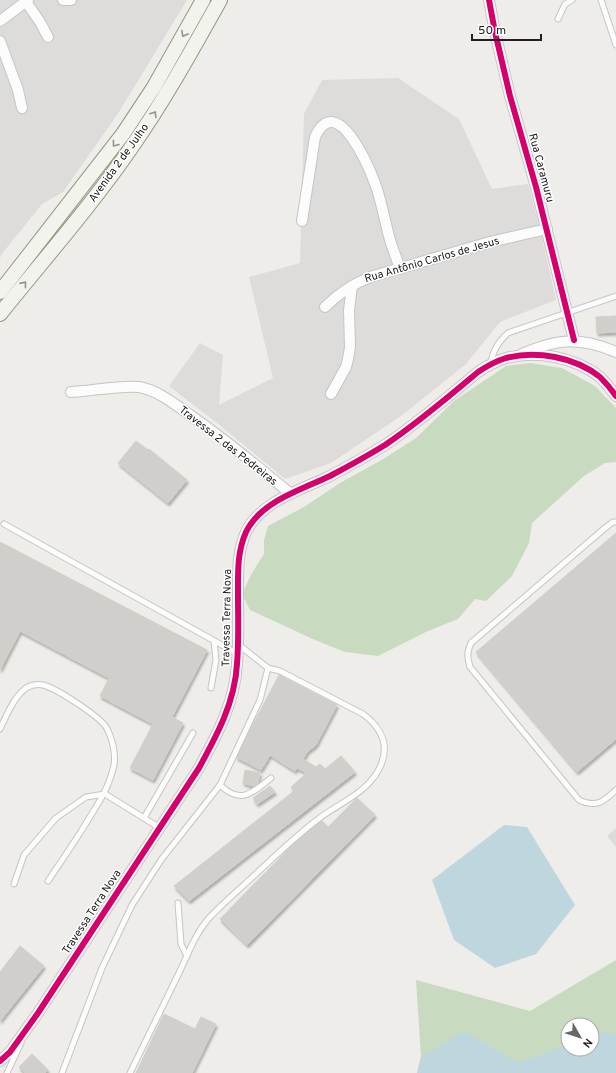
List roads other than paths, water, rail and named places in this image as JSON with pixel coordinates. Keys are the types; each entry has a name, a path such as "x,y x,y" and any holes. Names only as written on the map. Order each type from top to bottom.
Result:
{"main road":[{"name":"Avenida 2 de Julho","path":"0,292 123,134 154,87 203,0"},
{"name":"Avenida 2 de Julho","path":"0,314 105,184 131,149 177,75 220,0"}],"street":[{"path":"63,0 71,0"},
{"name":"Rua Caramuru","path":"489,0 510,96 547,229 574,340"},
{"path":"0,21 27,1 48,38"},
{"path":"0,41 16,83 22,108"},
{"path":"302,222 315,137 323,125 328,121 334,121 344,128 353,140 376,186 390,240 400,269"},
{"name":"Rua Antônio Carlos de Jesus","path":"325,307 332,300 352,286 370,277 490,242 547,229"},
{"path":"331,394 346,367 348,359 350,347 349,310 352,286"},
{"path":"518,356 547,344 574,340 591,343 616,352"},
{"path":"518,356 543,355 576,363 599,376 616,396"},
{"name":"Travessa Terra Nova","path":"0,1060 10,1052 26,1029 160,828 199,768 221,727 229,706 237,665 238,569 243,541 250,526 262,512 275,502 349,466 385,445 404,432 478,372 504,358 518,356"},
{"name":"Travessa 2 das Pedreiras","path":"71,392 122,387 138,387 149,390 167,399 215,433 291,494"}],"lane":[{"path":"558,19 565,4 572,0"},
{"path":"601,0 616,45"},
{"path":"491,364 494,350 508,333 616,296"},
{"path":"616,522 613,522 605,528 472,643 467,651 467,658 470,667 579,800 588,804 596,804 604,800 616,790"},
{"path":"4,524 214,641 238,649 268,668 280,671 363,714 380,730 383,739 385,752 378,771 372,780 354,796 318,818 217,910 204,925 187,956 130,1073"},
{"path":"211,688 216,660 214,641"},
{"path":"62,1073 102,968 132,905 161,860 220,785 260,700 268,668"},
{"path":"0,729 11,705 18,696 26,688 35,684 44,685 78,703 93,714 106,727 115,753 114,765 105,794 48,881"},
{"path":"144,818 193,733"},
{"path":"220,785 228,793 240,796 252,793 271,778"},
{"path":"14,884 24,854 56,818 86,797 105,794 160,828"},
{"path":"178,903 181,944 187,956"},
{"path":"6,1073 16,1056 26,1029"}],"water":[{"path":"504,825 527,827 575,905 536,954 495,968 454,940 432,880"},
{"path":"464,1031 518,1063 560,1048 560,1057 600,1057 600,1034 607,1032 616,1035 616,1073 417,1073 421,1057"}]}
